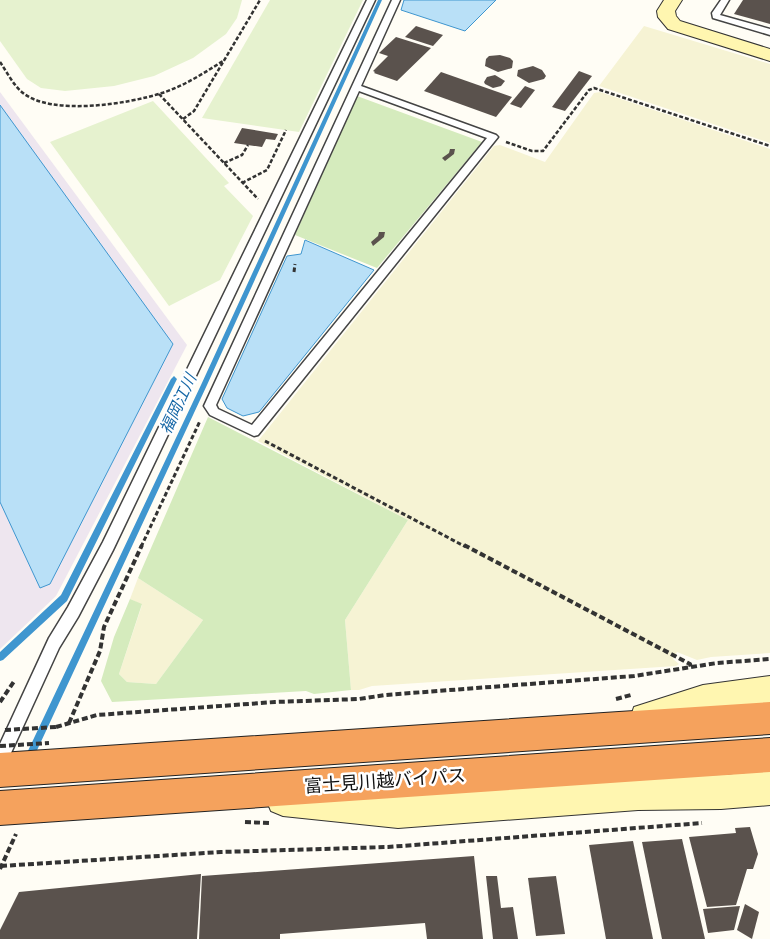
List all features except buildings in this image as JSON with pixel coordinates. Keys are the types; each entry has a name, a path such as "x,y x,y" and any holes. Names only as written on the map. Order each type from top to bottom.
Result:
{"highway":[{"path":"0,770 44,755 616,728 770,718"},
{"name":"富士見川越バイパス","path":"12,816 217,793 770,755"}],"main road":[{"path":"673,0 666,11 667,17 674,25 770,55"},
{"path":"616,728 703,701 770,692"},
{"path":"217,793 398,810 638,793 721,792 770,788"}],"lane":[{"path":"0,761 54,643 73,612 108,546 371,0"},
{"path":"355,88 493,137 254,431 214,412 210,406 355,88 396,0"},
{"path":"724,0 716,16 770,32"}],"path":[{"path":"183,119 194,111 260,0"},
{"path":"0,62 24,94 56,105 73,107 111,104 159,94 202,74 223,61"},
{"path":"493,137 532,152 543,151 589,90 594,88 770,146"},
{"path":"159,94 262,203"},
{"path":"242,183 267,170 286,130"},
{"path":"224,164 242,155 248,145"},
{"path":"69,723 100,651 104,627 203,414 210,406"},
{"path":"254,431 257,437 690,664 691,668"},
{"path":"5,730 56,727 97,714 275,702 359,699 385,695 634,676 717,663 770,659"},
{"path":"0,746 44,755"},
{"path":"12,816 0,868 221,852 388,847 711,822"}],"shaded area":[{"path":"644,26 770,64 770,143 599,86"},
{"path":"0,92 187,345 56,596 0,649"},
{"path":"600,92 770,149 770,653 711,657 697,660 677,652 673,659 679,664 676,666 372,686 351,690 345,620 408,520 258,441 494,146 500,145 545,162 594,93"},
{"path":"138,578 203,620 156,684 127,682 119,674 142,605 130,599"}],"green space":[{"path":"0,0 242,0 237,18 226,34 193,58 154,76 114,86 65,91 41,88 27,79 0,41"},
{"path":"270,0 363,0 299,132 202,118"},
{"path":"357,96 482,142 377,268 295,235"},
{"path":"153,101 229,183 224,186 253,216 220,280 169,306 50,142"},
{"path":"208,417 408,520 345,620 351,690 314,694 306,691 112,702 101,681 114,637 130,599 142,604 119,674 127,682 156,684 203,620 138,578"}],"water":[{"path":"404,0 496,0 465,31 401,10"},
{"path":"0,105 173,344 50,584 40,588 0,502"},
{"path":"305,240 374,270 259,412 243,416 227,408 222,399 287,256 301,254"}],"waterway":[{"name":"福岡江川","path":"29,758 204,385 380,0"},
{"path":"0,657 64,598 174,379"}]}
